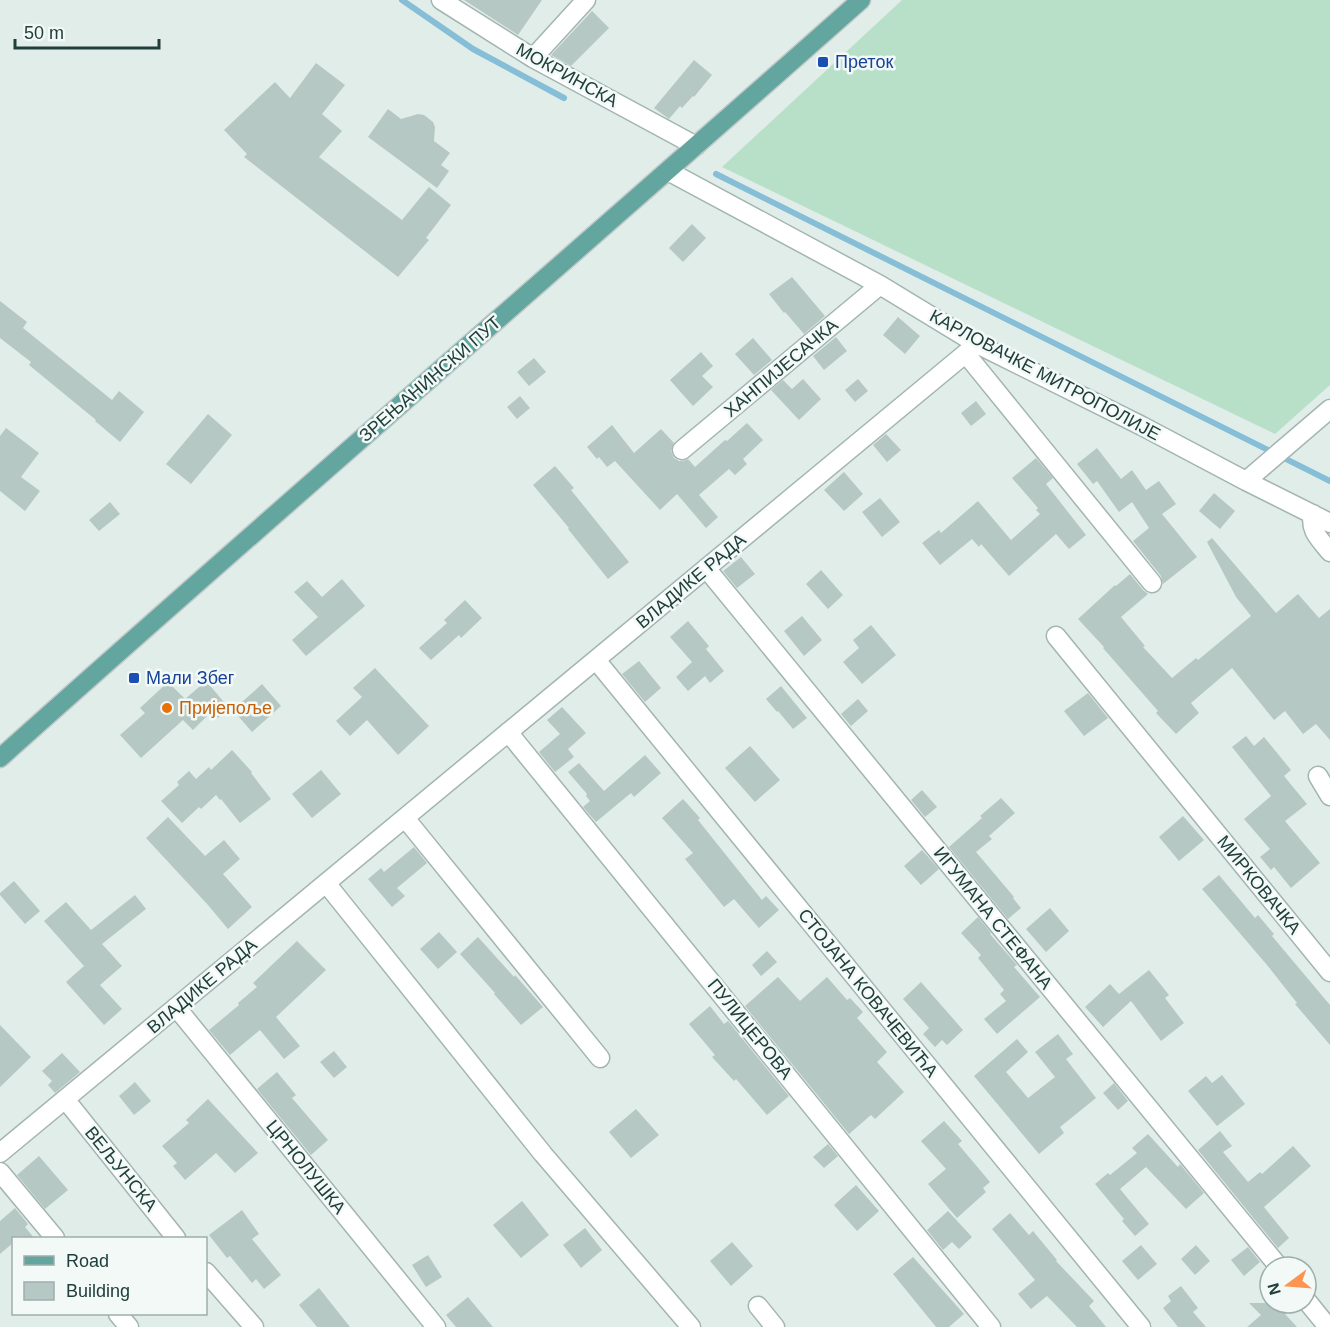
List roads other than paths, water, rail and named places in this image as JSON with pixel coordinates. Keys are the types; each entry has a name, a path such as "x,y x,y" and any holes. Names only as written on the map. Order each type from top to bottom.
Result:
{"main road":[{"name":"ЗРЕЊАНИНСКИ ПУТ","path":"0,758 861,0"}],"street":[{"name":"МОКРИНСКА","path":"441,0 533,58 696,146"},
{"path":"533,58 586,0"},
{"name":"КАРЛОВАЧКЕ МИТРОПОЛИЈЕ","path":"668,171 880,285 971,349 1142,426 1330,523"},
{"name":"ХАНПИЈЕСАЧКА","path":"682,450 880,285"},
{"path":"971,349 1152,583"},
{"name":"ВЛАДИКЕ РАДА","path":"0,1153 971,349"},
{"path":"1246,481 1330,409"},
{"path":"1312,514 1313,530 1330,552"},
{"name":"ИГУМАНА СТЕФАНА","path":"706,568 1269,1255"},
{"name":"МИРКОВАЧКА","path":"1056,636 1330,972"},
{"name":"СТОЈАНА КОВАЧЕВИЋА","path":"596,660 1141,1327"},
{"name":"ПУЛИЦЕРОВА","path":"508,732 991,1327"},
{"path":"1318,776 1330,796"},
{"path":"405,818 600,1058"},
{"path":"326,883 543,1154 691,1327"},
{"name":"ЦРНОЛУШКА","path":"176,1007 436,1327"},
{"name":"ВЕЉУНСКА","path":"65,1099 174,1237"},
{"path":"0,1172 53,1237"},
{"path":"207,1273 254,1327"},
{"path":"758,1306 775,1327"},
{"path":"119,1315 129,1327"},
{"path":"1318,1315 1328,1327"}],"waterway":[{"name":"Преток","path":"402,0 473,49 564,98"},
{"path":"716,174 1330,481"}],"place":[{"name":"Преток","path":"823,62"},
{"name":"Мали Збег","path":"134,678"},
{"name":"Пријепоље","path":"167,708"}]}
